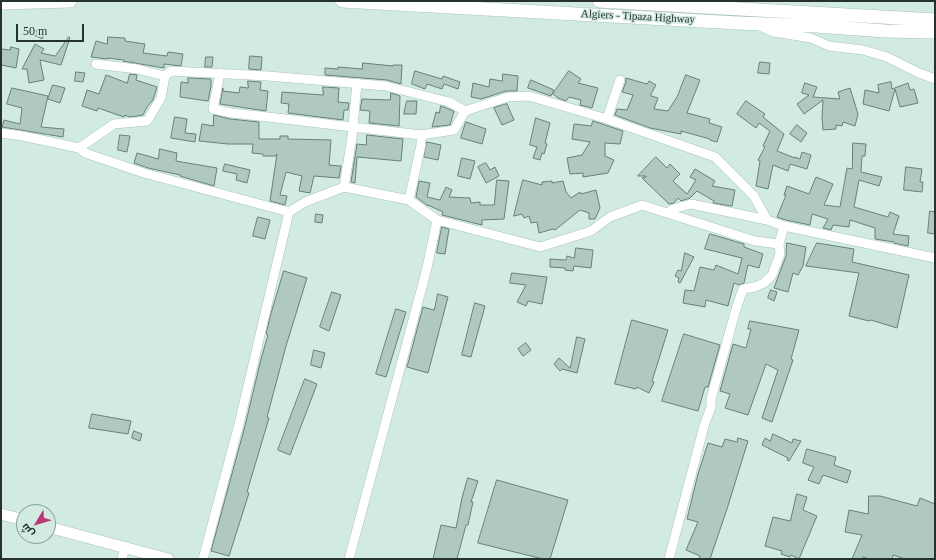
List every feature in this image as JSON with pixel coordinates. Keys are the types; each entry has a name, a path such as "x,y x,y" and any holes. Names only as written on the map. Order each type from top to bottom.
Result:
{"highway":[{"path":"1,3 70,1"},
{"name":"Algiers - Tipaza Highway","path":"342,1 756,24 817,26 885,31 935,32"},
{"name":"Algiers - Tipaza Highway","path":"599,1 935,20"}],"main road":[{"path":"1,514 16,518"},
{"path":"56,529 168,559"}],"street":[{"path":"756,24 774,32 811,38 830,46 864,50 881,55 919,74 935,79"},
{"path":"96,64 137,69 165,76"},
{"path":"79,148 114,124 147,121 161,98 165,76 171,71 220,73 386,86 449,102 465,111"},
{"path":"220,73 213,109 231,113 421,135 454,130 465,111 508,97 529,96 607,119 715,157 754,196 767,220"},
{"path":"607,119 620,80"},
{"path":"344,187 352,137 357,84"},
{"path":"1,133 23,136 79,148 85,152 144,173 289,212"},
{"path":"409,200 421,145 421,135"},
{"path":"203,559 239,424 289,212 305,202 344,187 409,200 437,220 540,247 591,231 610,217 642,205 756,240 779,244"},
{"path":"667,213 673,209 691,204 767,220 784,226 935,258"},
{"path":"349,559 427,268 437,220"},
{"path":"669,559 704,426 711,407 711,399 736,309 743,289 755,287 764,283 772,275 780,254 779,244 784,226"},
{"path":"122,559 125,548"}],"building":[{"path":"38,29 45,34 42,39 34,35"},
{"path":"69,37 70,38 61,65 40,60 44,80 29,83 27,69 22,69 35,44 44,49 41,53 55,56"},
{"path":"108,37 125,38 125,41 145,44 143,53 167,56 168,52 183,54 181,66 164,64 164,68 123,61 124,60 91,57 96,41 107,44"},
{"path":"11,47 19,49 16,68 1,65 1,49 10,50"},
{"path":"250,56 262,57 261,70 249,69"},
{"path":"206,57 213,57 212,67 205,67"},
{"path":"760,62 770,63 769,74 758,73"},
{"path":"363,63 393,66 402,65 401,84 387,80 325,75 325,68 338,69 338,67 362,69"},
{"path":"415,71 442,79 443,76 460,82 458,89 444,84 442,89 427,84 425,89 412,84"},
{"path":"569,71 581,79 578,83 598,88 592,108 580,105 581,100 569,97 566,101 553,94"},
{"path":"76,72 85,73 83,82 75,81"},
{"path":"130,74 137,75 136,80 157,87 153,100 143,115 129,117 125,115 124,117 98,108 97,111 82,106 87,90 99,94 106,75 127,83"},
{"path":"503,74 518,76 517,91 506,91 481,99 471,97 473,83 489,87 490,79 502,81"},
{"path":"686,75 700,80 687,113 710,119 709,123 722,127 717,142 681,131 681,134 650,128 615,115 617,109 627,110 633,95 622,92 626,78 647,84 649,81 656,85 651,94 651,96 658,98 654,109 668,111 677,97"},
{"path":"188,78 211,79 208,101 180,97 181,82 188,83"},
{"path":"531,80 554,90 551,96 528,88"},
{"path":"248,81 261,82 260,90 268,91 266,111 220,104 223,88 223,91 239,93 240,87 248,88"},
{"path":"891,82 892,89 908,83 910,90 914,89 918,103 900,107 895,89 889,111 863,104 865,90 879,93 878,85"},
{"path":"805,83 817,87 813,97 840,99 838,92 850,88 858,114 855,126 843,122 842,126 836,125 836,129 823,130 823,100 804,114 797,104 809,95 802,93"},
{"path":"53,85 65,88 60,103 48,99"},
{"path":"323,87 339,88 338,102 349,103 348,110 344,110 343,120 288,113 289,104 281,103 282,92 323,95"},
{"path":"12,88 48,96 41,127 64,129 63,137 2,127 4,120 20,124 22,108 7,104"},
{"path":"391,93 400,96 399,126 369,123 370,111 360,110 362,99 390,100"},
{"path":"407,101 417,101 416,114 404,114"},
{"path":"746,101 765,114 763,117 784,134 777,151 800,159 802,152 811,155 807,169 790,164 788,171 773,165 768,189 756,186 760,161 758,160 765,147 763,146 770,131 759,123 756,128 737,114"},
{"path":"507,104 514,120 502,125 494,108"},
{"path":"441,106 454,111 450,125 432,127 436,112 439,113"},
{"path":"214,115 230,119 259,122 259,139 280,139 280,136 288,136 288,139 331,140 329,165 341,166 339,178 314,176 310,193 299,191 302,176 286,172 280,195 287,196 285,205 270,201 277,154 276,156 263,156 263,154 252,153 253,144 228,144 199,141 202,124 213,126"},
{"path":"175,117 187,119 185,133 196,134 195,142 171,138"},
{"path":"536,118 550,123 545,143 547,144 544,154 542,153 540,160 533,158 537,147 530,145"},
{"path":"593,121 623,131 620,144 605,143 605,156 614,160 608,173 583,177 583,173 570,174 567,158 582,155 590,142 572,139 574,124 591,126"},
{"path":"466,122 486,129 482,144 461,138"},
{"path":"797,125 807,133 801,142 790,134"},
{"path":"120,135 130,136 127,152 118,150"},
{"path":"367,135 403,139 401,161 357,157 355,183 351,182 357,144 366,145"},
{"path":"427,142 441,145 438,160 424,157"},
{"path":"853,143 866,144 865,156 862,156 861,172 882,177 879,186 859,180 854,207 888,217 890,212 899,216 893,234 909,236 908,246 875,239 875,228 850,220 849,227 833,225 831,230 823,228 828,219 812,214 810,225 777,217 786,195 784,195 787,186 809,194 816,177 833,184 824,205 840,207 847,168 852,169"},
{"path":"160,149 177,153 176,161 217,168 214,186 134,163 137,153 158,159"},
{"path":"656,157 667,168 670,164 680,174 673,181 687,194 696,180 690,177 695,169 715,181 712,186 735,190 732,206 713,203 714,201 697,191 690,198 681,201 678,198 674,203 669,204 642,178 646,176 638,176"},
{"path":"462,158 475,161 470,179 458,176"},
{"path":"486,163 490,170 495,167 499,176 486,183 478,167"},
{"path":"225,164 250,170 247,183 236,180 237,174 223,171"},
{"path":"906,167 922,169 920,182 923,182 922,192 904,190"},
{"path":"497,180 509,181 504,219 482,220 482,225 442,215 443,212 428,206 416,197 419,181 430,183 427,197 440,200 446,187 452,190 449,197 470,198 471,203 480,202 480,205 494,205"},
{"path":"523,180 542,185 542,182 552,181 552,183 563,181 566,192 571,198 580,192 581,194 596,190 600,208 595,219 589,219 589,213 580,210 555,230 553,229 539,233 537,222 531,223 529,216 524,218 522,214 514,216"},
{"path":"930,211 935,212 935,234 928,233"},
{"path":"316,214 323,215 322,223 315,222"},
{"path":"258,217 270,220 265,239 253,236"},
{"path":"442,227 449,229 445,254 437,253"},
{"path":"710,234 744,244 744,247 763,254 759,268 748,265 744,283 739,285 734,283 728,306 706,300 705,307 683,303 685,290 694,291 700,267 714,270 716,265 738,274 742,258 705,249"},
{"path":"787,243 806,247 803,266 798,275 793,273 788,292 774,288 786,256"},
{"path":"817,243 854,249 852,262 909,275 897,328 871,320 869,321 849,316 859,273 806,266"},
{"path":"576,248 593,250 591,268 574,266 573,271 565,270 565,268 550,267 550,259 566,260 567,256 574,258"},
{"path":"685,253 694,257 680,283 678,282 679,278 675,276 678,270 681,271"},
{"path":"284,271 307,278 286,346 267,417 269,418 247,492 249,493 229,556 211,551 268,335 266,334 270,317"},
{"path":"512,273 547,277 542,304 528,301 526,306 517,302 526,285 510,283"},
{"path":"771,290 777,292 774,301 768,298"},
{"path":"332,292 341,295 329,331 320,327"},
{"path":"438,294 448,297 428,373 407,367 423,307 434,310"},
{"path":"475,303 485,306 471,357 462,355"},
{"path":"396,309 406,312 386,377 376,374"},
{"path":"632,320 668,330 652,381 654,382 649,393 637,387 636,389 615,384"},
{"path":"750,321 799,330 791,359 793,360 772,422 762,418 778,370 766,364 748,415 725,408 730,394 720,391 733,344 746,348 751,329 748,329"},
{"path":"684,334 720,345 708,387 705,387 698,411 662,401"},
{"path":"577,337 585,339 577,373 562,369 560,371 554,364 559,358 570,368"},
{"path":"526,343 531,350 523,356 518,349"},
{"path":"314,350 325,353 321,368 311,365"},
{"path":"305,379 317,384 290,455 278,450"},
{"path":"92,414 131,421 128,434 89,428"},
{"path":"134,431 142,434 140,441 132,438"},
{"path":"773,434 792,443 793,439 801,441 789,461 787,460 788,458 762,445 765,438 770,441"},
{"path":"738,438 748,441 727,509 710,559 699,559 700,556 686,550 698,522 687,519 698,474 708,443 722,447 725,439 737,442"},
{"path":"807,449 836,457 834,465 851,471 847,483 823,475 819,484 808,480 814,467 803,463"},
{"path":"468,478 478,481 471,502 473,502 468,525 466,525 457,559 433,559 441,525 456,528"},
{"path":"497,480 568,500 550,559 543,559 478,543"},
{"path":"797,494 807,497 803,510 817,516 799,559 791,555 790,557 781,554 782,551 765,546 773,517 790,521"},
{"path":"869,496 880,496 917,506 920,498 935,504 935,559 905,559 893,555 892,559 870,559 863,557 862,559 852,559 862,535 845,532 849,510 868,514"}]}
